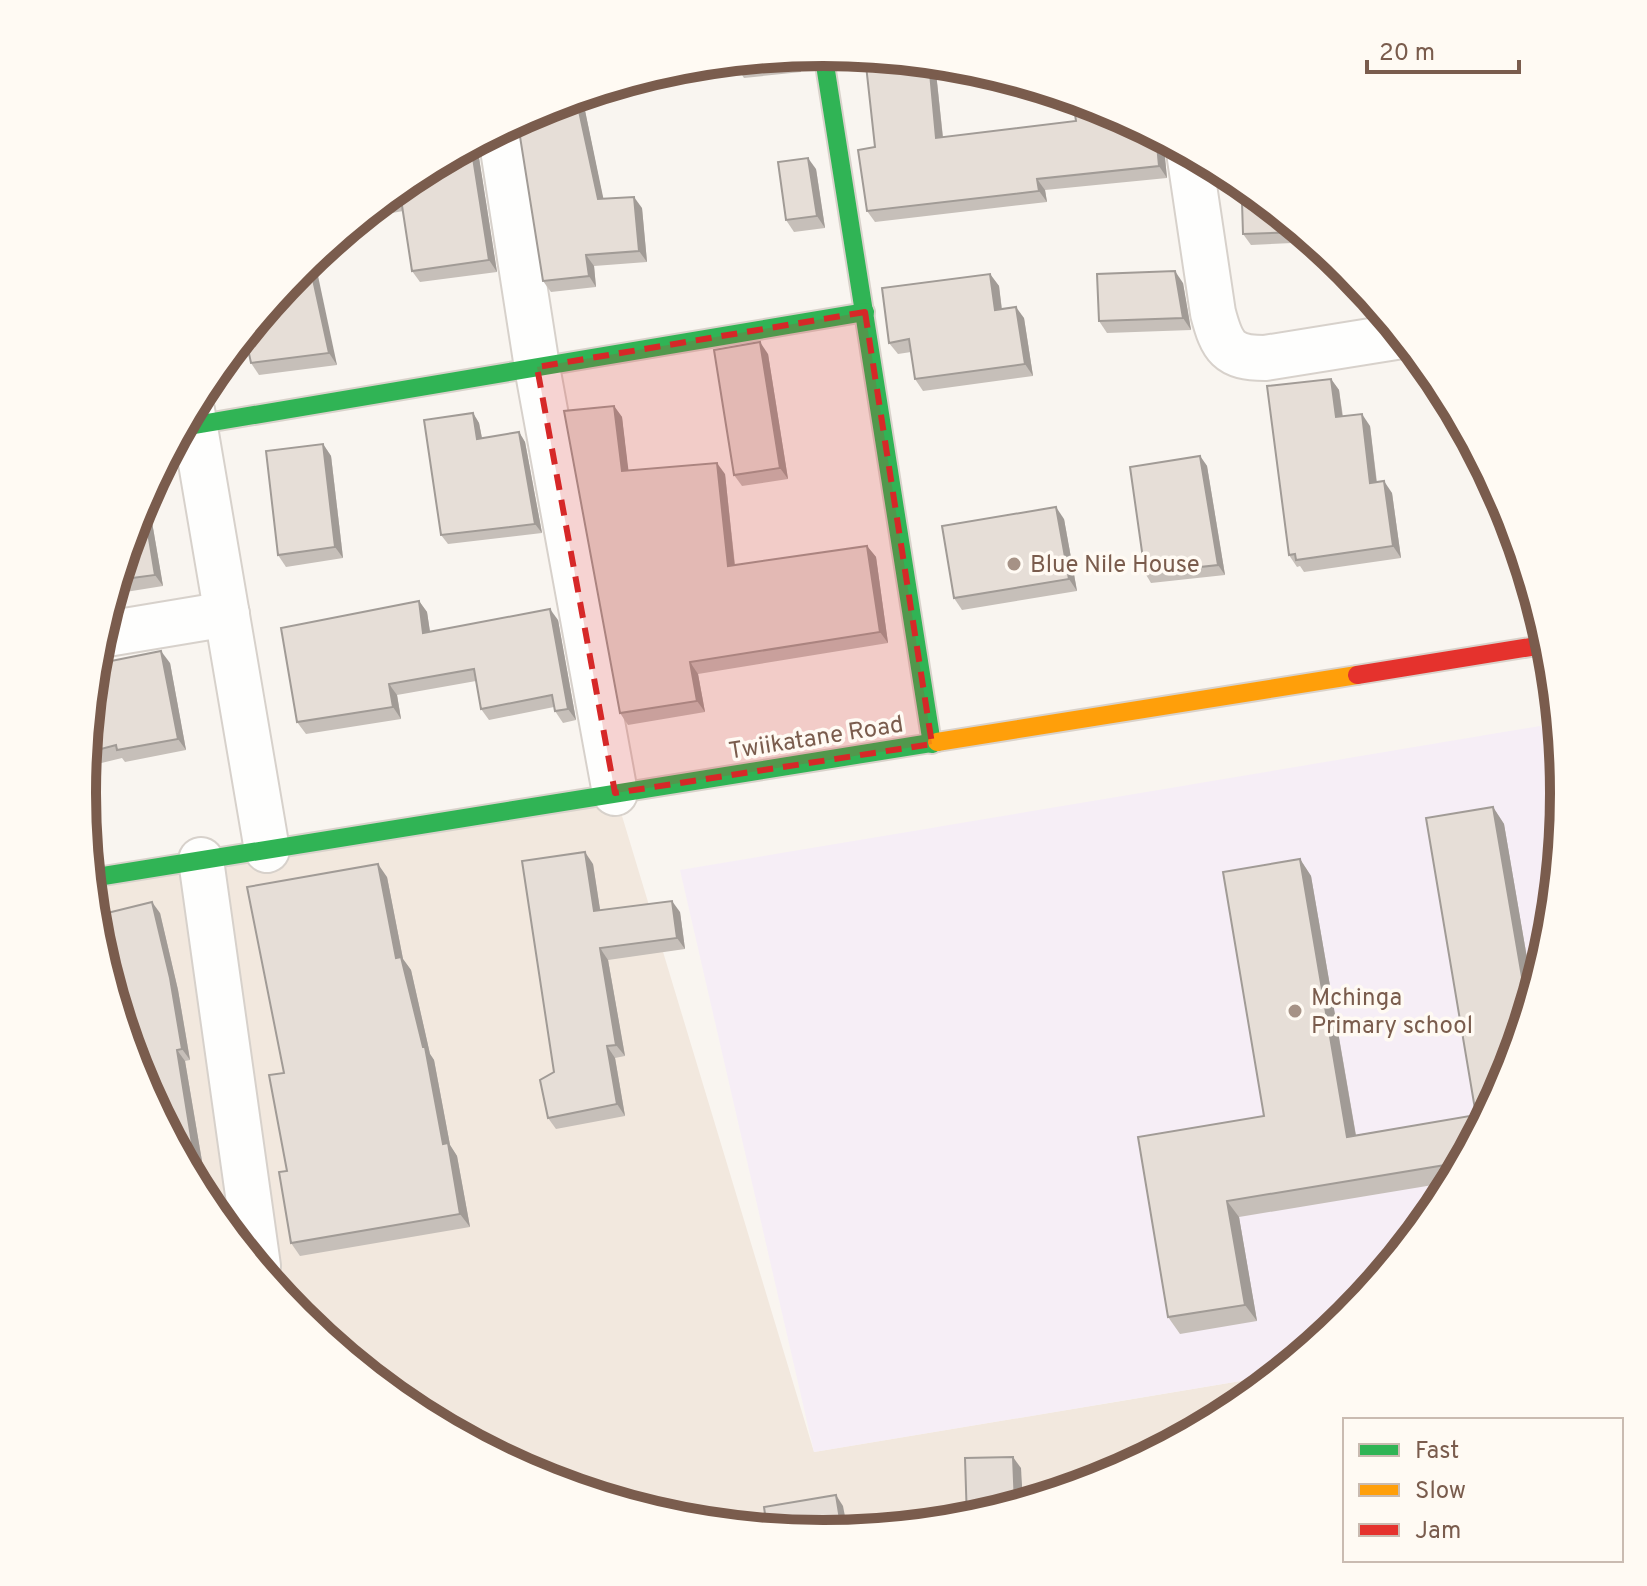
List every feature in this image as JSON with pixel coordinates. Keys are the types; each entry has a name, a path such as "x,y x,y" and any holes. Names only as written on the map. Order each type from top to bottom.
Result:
{"main road":[{"path":"825,66 932,744"},
{"path":"202,416 537,367 865,312"},
{"name":"Twiikatane Road","path":"102,876 1536,646"}],"street":[{"path":"502,141 537,367 615,793"},
{"path":"1191,166 1213,313 1219,336 1231,353 1245,358 1265,358 1390,338"},
{"path":"196,426 267,850"},
{"path":"114,633 227,614"},
{"path":"201,860 255,1246"}],"highlighted area":[{"path":"865,312 932,744 615,793 537,367"}],"shaded area":[{"path":"1547,725 1549,841 1537,935 1512,1027 1476,1115 1428,1197 1370,1272 1303,1340 1253,1379 814,1452 680,870"},
{"path":"616,796 814,1452 1253,1379 1187,1423 1102,1465 1012,1495 918,1514 824,1520 729,1514 635,1495 545,1465 460,1423 381,1370 309,1307 247,1236 194,1156 171,1115 152,1071 121,981 110,935 102,876"}],"building":[{"path":"866,68 930,74 936,138 1076,121 1075,114 1081,113 1157,147 1159,166 1037,179 1039,191 867,211 858,150 875,147"},
{"path":"579,109 598,199 634,197 639,251 586,255 589,276 543,281 519,133"},
{"path":"473,156 489,260 412,271 401,202"},
{"path":"808,158 817,216 786,220 778,162"},
{"path":"1241,199 1286,233 1243,234"},
{"path":"1175,271 1183,318 1099,321 1097,274"},
{"path":"990,274 995,310 1016,307 1025,364 915,379 909,339 889,343 882,288"},
{"path":"312,276 329,353 251,363 248,349"},
{"path":"760,342 780,468 734,475 714,350"},
{"path":"1331,379 1336,417 1362,414 1370,483 1384,481 1393,546 1296,560 1295,554 1289,555 1267,386"},
{"path":"614,406 622,471 717,463 728,566 867,546 880,632 690,662 697,701 620,713 564,411"},
{"path":"473,413 477,439 519,432 535,524 441,535 424,420"},
{"path":"323,444 335,547 278,555 266,451"},
{"path":"1200,456 1218,565 1145,573 1130,467"},
{"name":"Blue Nile House","path":"1056,507 1069,579 954,598 942,526"},
{"path":"147,527 155,575 129,578"},
{"path":"419,601 423,633 550,609 568,709 555,711 552,695 481,709 474,669 389,684 393,707 297,722 281,628"},
{"path":"161,651 178,739 117,750 116,745 98,750 108,662"},
{"path":"1493,807 1524,988 1512,1027 1476,1115 1426,818"},
{"path":"585,852 594,911 672,901 677,938 600,948 616,1045 607,1046 617,1104 548,1118 540,1080 554,1072 522,861"},
{"path":"1300,859 1347,1137 1476,1115 1448,1164 1227,1201 1245,1305 1168,1317 1138,1137 1264,1116 1223,872"},
{"path":"378,864 396,958 401,957 425,1047 443,1144 448,1143 460,1214 291,1243 279,1172 287,1171 269,1075 284,1073 247,887"},
{"path":"152,902 170,978 182,1049 177,1050 194,1156 171,1115 135,1027 121,981 107,913"},
{"path":"1013,1457 1015,1494 967,1506 965,1458"},
{"path":"836,1495 840,1519 765,1517 764,1507"}],"traffic: fast":[{"path":"825,66 932,744"},
{"path":"197,425 865,312"},
{"path":"102,876 937,742"}],"traffic: slow":[{"path":"937,742 1357,675"}],"traffic: jam":[{"path":"1357,675 1536,646"}],"place":[{"name":"Blue Nile House","path":"1014,564"},
{"name":"Mchinga Primary school","path":"1295,1011"}]}
